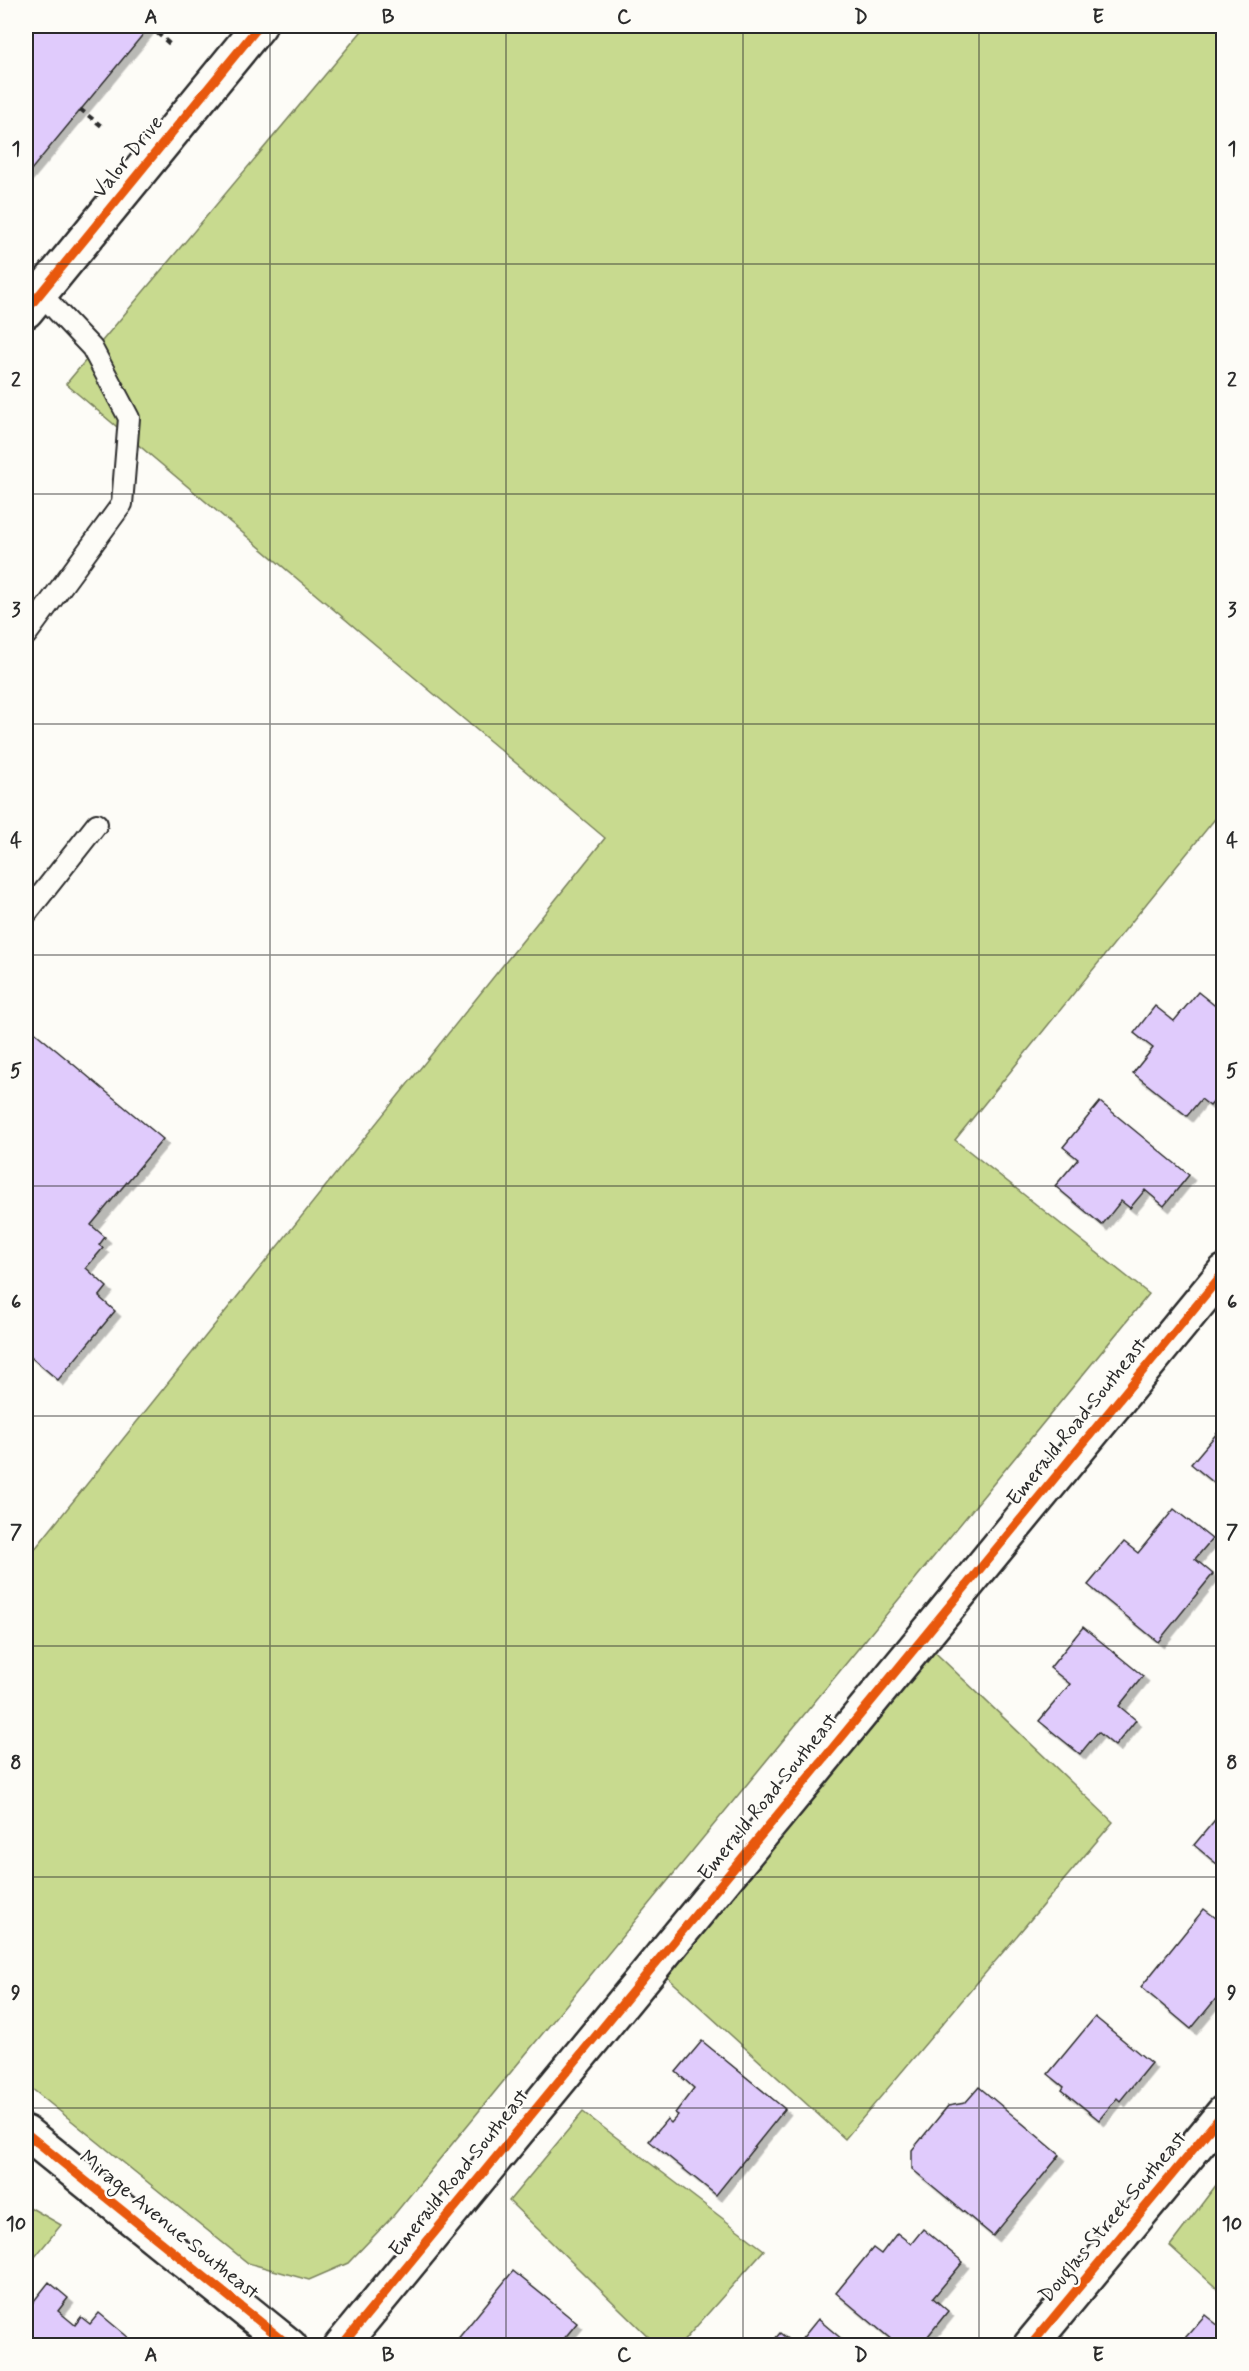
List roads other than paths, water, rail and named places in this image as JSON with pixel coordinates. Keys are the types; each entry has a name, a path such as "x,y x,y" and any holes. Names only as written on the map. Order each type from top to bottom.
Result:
{"street":[{"name":"Valor Drive","path":"33,302 258,26"},
{"name":"Emerald Road Southeast","path":"341,2346 1224,1272"},
{"name":"Douglas Street Southeast","path":"1030,2346 1224,2112"},
{"name":"Mirage Avenue Southeast","path":"26,2133 290,2346"}],"lane":[{"path":"26,634 122,504 129,418 92,348 33,302"},
{"path":"26,914 97,824"}]}
